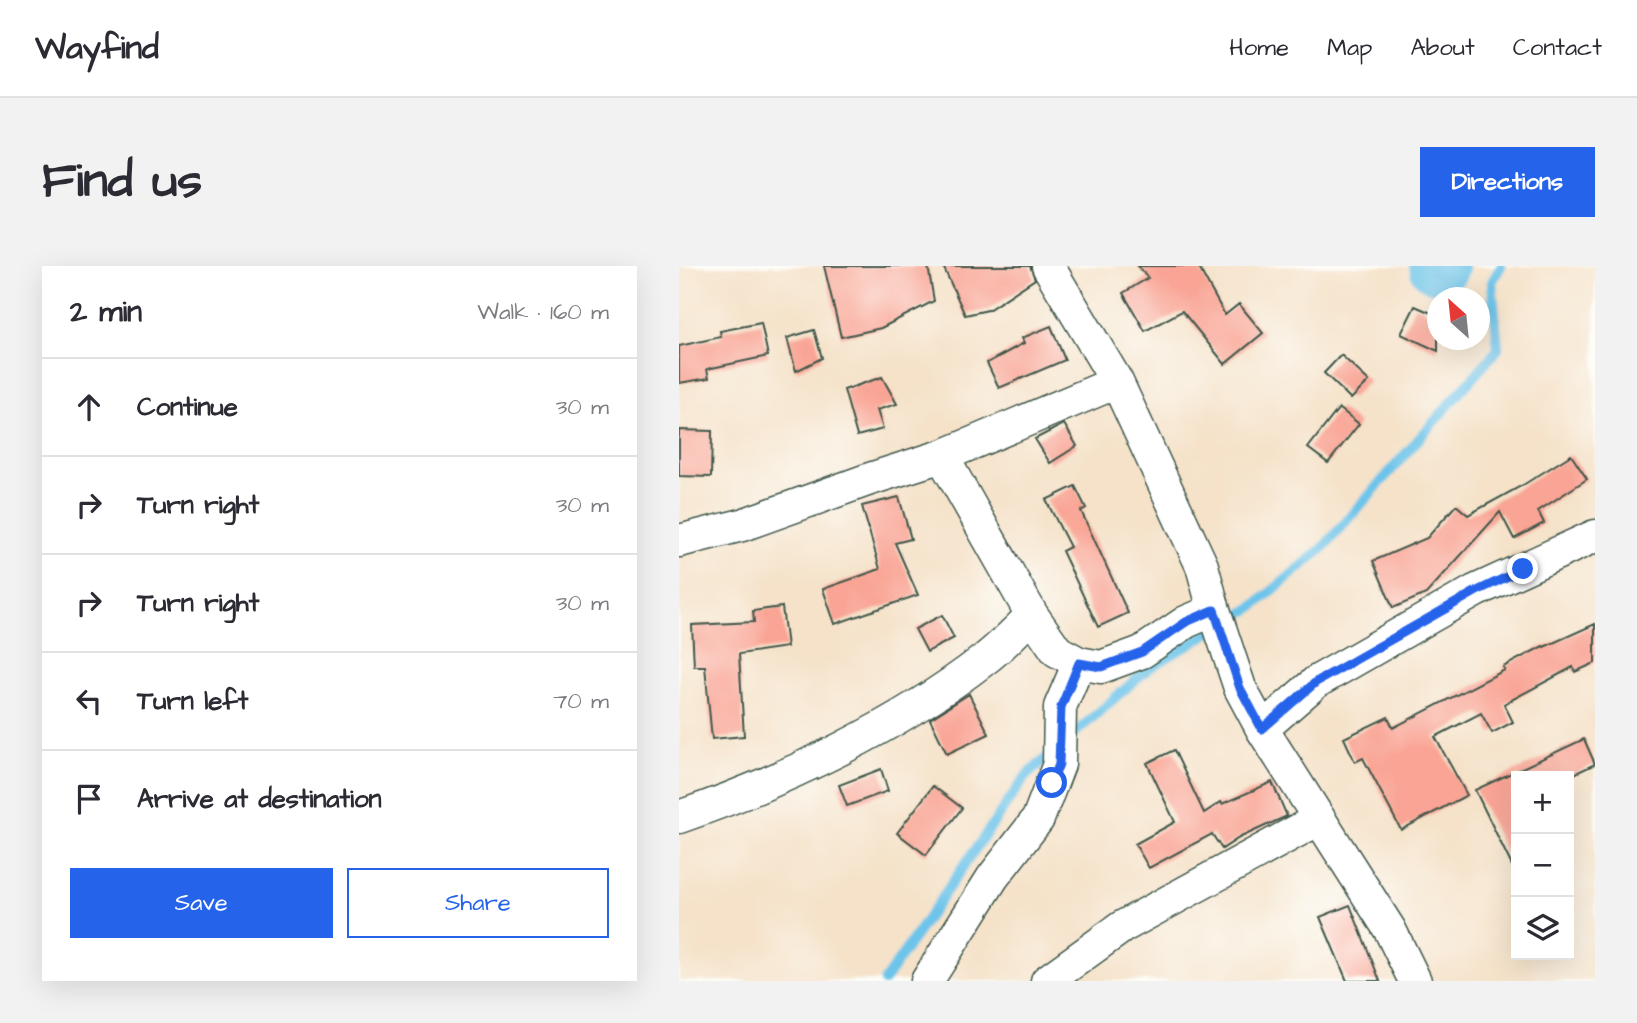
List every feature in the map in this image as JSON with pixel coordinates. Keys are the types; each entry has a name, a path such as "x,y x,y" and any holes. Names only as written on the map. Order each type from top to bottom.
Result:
{"street":[{"path":"1048,266 1117,383 1202,565 1240,688 1262,729 1390,930 1415,981"},
{"path":"679,541 742,525 942,456 1117,383"},
{"path":"942,456 1032,615 1057,652 1079,663 1101,667 1142,652 1186,622 1214,610"},
{"path":"1262,729 1316,682 1475,592 1595,536"},
{"path":"679,817 724,801 838,750 986,658 1032,615"},
{"path":"927,981 993,877 1038,819 1059,764 1061,707 1079,663"},
{"path":"1047,981 1122,927 1319,819"}],"building":[{"path":"824,266 928,266 934,301 881,328 841,337"},
{"path":"943,266 1030,266 1035,279 988,310 965,315"},
{"path":"1138,266 1198,266 1225,315 1239,304 1263,333 1225,364 1182,311 1145,331 1123,293 1148,278"},
{"path":"1415,306 1427,311 1427,346 1401,334"},
{"path":"761,323 768,356 707,369 709,378 679,383 679,346 721,337 720,331"},
{"path":"1051,326 1065,360 999,388 987,363 1024,343 1022,338"},
{"path":"814,330 822,358 796,371 787,338"},
{"path":"1341,355 1369,381 1351,399 1324,373"},
{"path":"882,377 897,404 877,410 883,429 857,436 844,390"},
{"path":"1339,408 1359,424 1328,463 1308,448"},
{"path":"1064,424 1077,446 1050,463 1035,439"},
{"path":"679,430 712,431 711,477 679,476"},
{"path":"1571,455 1587,479 1538,511 1544,523 1514,539 1500,512 1426,594 1393,608 1373,561 1427,538 1456,505 1468,515"},
{"path":"1075,486 1086,508 1081,511 1128,613 1098,627 1062,551 1070,547 1046,500"},
{"path":"899,497 911,539 895,543 918,595 835,624 823,589 880,569 862,506"},
{"path":"782,607 787,647 739,654 744,736 712,739 705,666 694,666 692,625 754,622 753,611"},
{"path":"942,615 954,638 927,652 915,629"},
{"path":"1595,624 1595,663 1575,672 1573,667 1504,704 1513,722 1492,733 1481,713 1435,737 1467,795 1401,830 1363,758 1355,762 1344,738 1388,717 1393,728 1505,670 1503,667 1543,646"},
{"path":"969,694 989,734 947,754 930,719"},
{"path":"1584,739 1595,764 1574,774 1574,771 1516,771"},
{"path":"1174,750 1204,813 1221,802 1222,804 1272,782 1287,816 1239,838 1222,849 1212,834 1149,868 1135,844 1175,822 1147,763"},
{"path":"881,769 888,791 847,806 839,785"},
{"path":"1511,773 1511,864 1475,790"},
{"path":"933,786 962,808 926,855 897,833"},
{"path":"1350,905 1380,981 1347,981 1320,917"}],"waterway":[{"path":"1067,740 1149,668 1253,607 1322,549 1498,349 1492,282 1501,266"},
{"path":"884,981 1026,776 1053,752"}],"route":[{"path":"1052,783 1059,764 1058,728 1061,707 1079,663 1101,667 1142,652 1186,622 1214,610 1240,688 1262,729 1316,682 1475,592 1523,569"}]}
